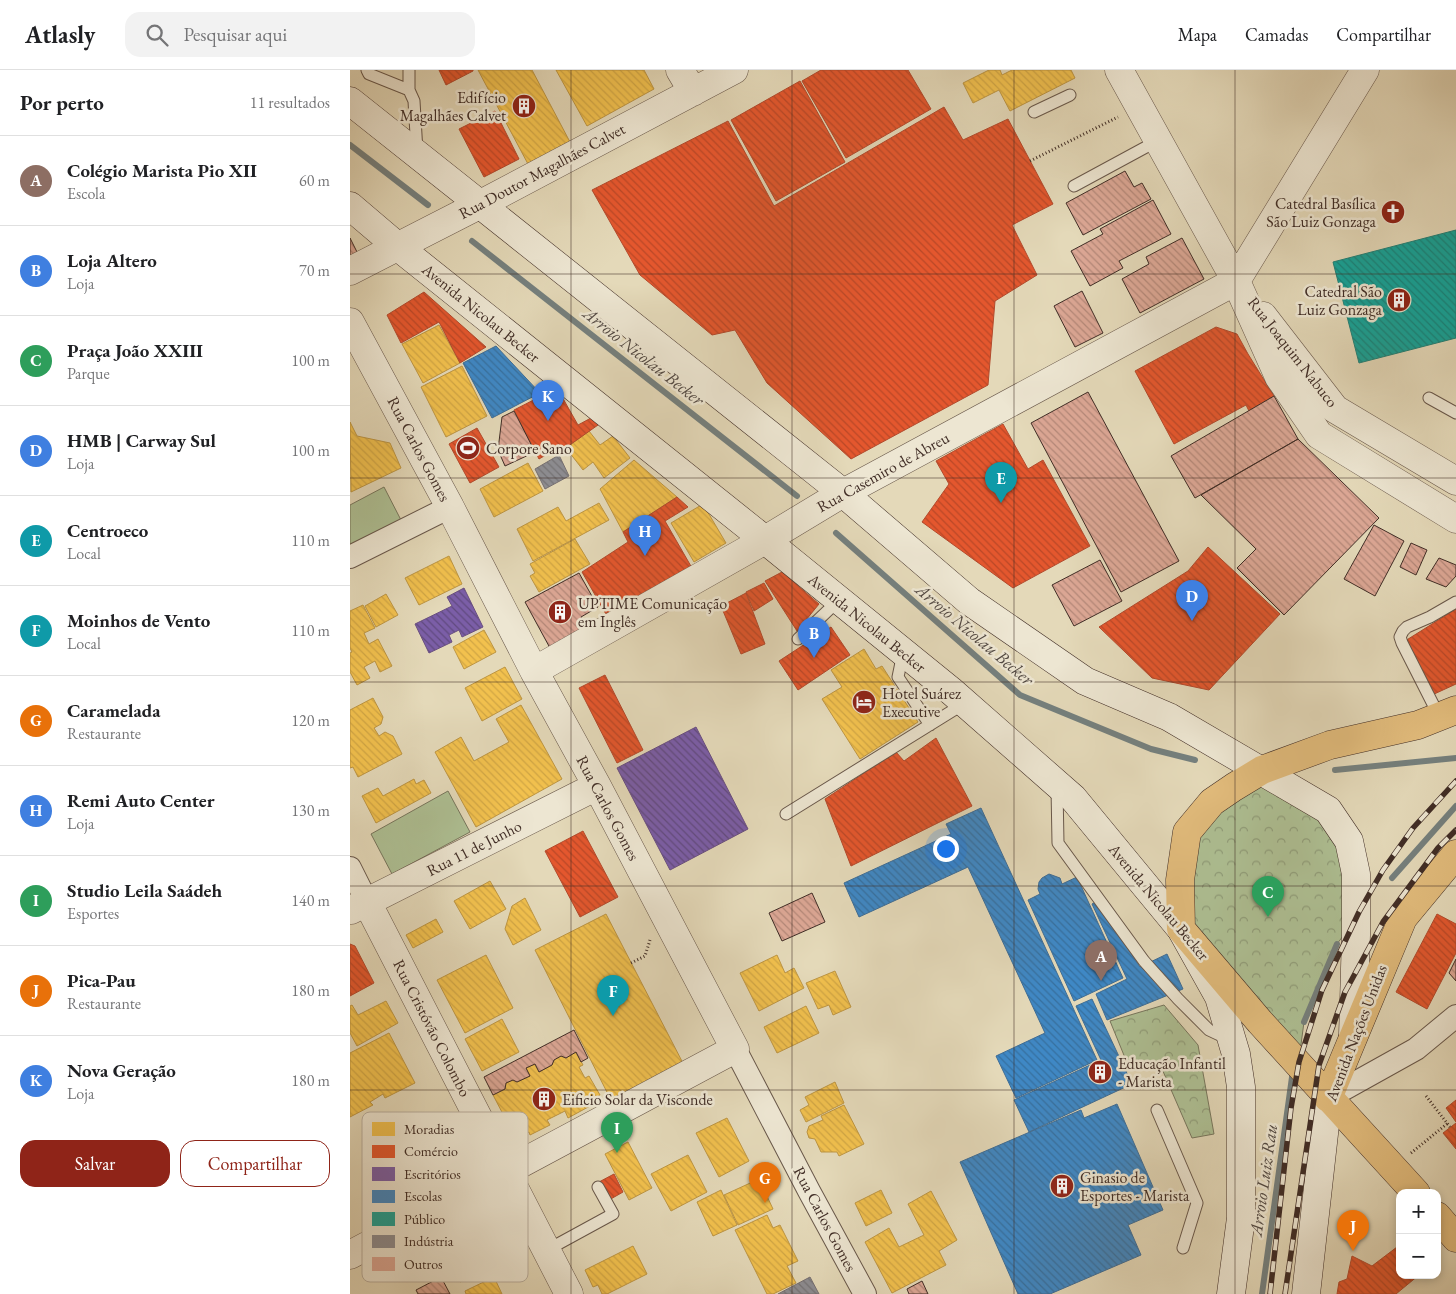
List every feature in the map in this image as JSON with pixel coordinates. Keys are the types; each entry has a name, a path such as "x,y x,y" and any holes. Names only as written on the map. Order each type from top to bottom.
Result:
{"main road":[{"path":"1181,929 1180,880 1187,832 1212,802 1262,770 1330,745 1418,725 1447,713"},
{"name":"Avenida Nações Unidas","path":"1328,1098 1403,918 1456,854"},
{"name":"Avenida Nicolau Becker","path":"1181,929 1260,1022 1412,1189"},
{"path":"1441,1221 1456,1238"}],"street":[{"name":"Rua Doutor Magalhães Calvet","path":"350,271 479,205 687,81 734,70"},
{"name":"Rua Joaquim Nabuco","path":"1119,70 1236,281 1279,377 1319,434 1456,519"},
{"path":"1236,281 1365,70"},
{"path":"350,102 843,493 969,601 1085,680 1169,717 1328,810 1349,840 1356,874 1353,1036"},
{"name":"Avenida Nicolau Becker","path":"350,206 397,246 765,540 965,703 1073,798 1181,929"},
{"name":"Rua Joaquim Nabuco","path":"1236,281 1335,409 1456,481"},
{"name":"Rua Casemiro de Abreu","path":"534,671 765,540 843,493 1236,281"},
{"name":"Rua Carlos Gomes","path":"350,322 450,507 534,671 597,786 815,1203 865,1294"},
{"path":"350,558 450,507"},
{"name":"Rua 11 de Junho","path":"358,906 597,786"},
{"name":"Rua Cristóvão Colombo","path":"350,868 358,906 474,1112"},
{"path":"1181,929 1219,997 1236,1054 1241,1096 1241,1218 1232,1294"},
{"path":"1328,1098 1416,1049 1456,1016"},
{"path":"528,1160 735,1049"},
{"name":"Avenida Nações Unidas","path":"1306,1294 1328,1098"},
{"name":"Rua Cristóvão Colombo","path":"528,1212 570,1294"},
{"path":"350,1255 362,1249"}],"lane":[{"path":"367,70 369,74 408,90"},
{"path":"409,70 408,90 414,101 417,156"},
{"path":"1034,112 1070,96"},
{"path":"1074,186 1159,140"},
{"path":"1429,398 1456,413"},
{"path":"798,639 839,600"},
{"path":"1447,713 1400,637 1407,628 1456,602"},
{"path":"903,652 898,678 930,725"},
{"path":"786,814 965,703"},
{"path":"1057,784 1058,843 1141,956 1178,999 1209,1030 1232,1040"},
{"path":"1156,1110 1197,1202 1183,1248"},
{"path":"547,1250 613,1214 598,1187"}],"path":[{"path":"1030,161 1139,106"},
{"path":"1394,1169 1412,1152 1449,1125 1426,1096"}],"green space":[{"path":"384,487 402,522 350,547 350,505"},
{"path":"1262,770 1328,810 1355,920 1337,944 1304,1022 1298,1067 1181,929 1187,832"},
{"path":"448,791 470,832 392,874 371,834"},
{"path":"1164,1005 1198,1045 1214,1134 1192,1138 1159,1062 1130,1070 1110,1021"}],"building: Moradias":[{"name":"Edifício Magalhães Calvet","path":"478,70 532,70 570,142 528,164"},
{"path":"556,70 644,70 654,89 587,126"},
{"path":"989,70 1000,70 1002,75 1012,70 1071,70 1075,78 1010,111 999,90 973,103 963,83"},
{"path":"439,325 460,363 423,383 402,344"},
{"path":"462,366 487,416 446,437 421,387"},
{"path":"350,422 357,436 390,443 401,468 351,492"},
{"path":"589,431 600,445 613,436 630,458 604,478 593,462 583,470 566,448"},
{"path":"634,460 677,497 623,532 600,489"},
{"path":"528,463 543,491 494,517 480,489"},
{"path":"599,503 609,520 533,561 517,529 558,507 566,521"},
{"path":"703,504 726,543 694,562 671,523"},
{"path":"575,539 590,564 539,592 530,576 535,573 530,564"},
{"path":"449,556 462,584 419,605 405,578"},
{"path":"386,594 398,615 376,627 365,606"},
{"path":"363,605 375,628 364,633 369,644 378,639 392,666 380,672 375,661 364,667 370,678 357,685 350,672 350,653 352,652 350,648 350,611"},
{"path":"484,630 496,652 464,669 453,647"},
{"name":"Hotel Suárez Executive","path":"864,649 876,669 882,666 918,722 860,759 822,699 842,687 831,670"},
{"path":"505,667 522,699 482,721 465,688"},
{"path":"373,698 383,717 381,724 374,728 379,736 385,732 393,736 402,754 358,777 353,767 350,768 350,710"},
{"path":"521,705 562,779 476,827 435,752 461,737 474,761 509,742 496,719"},
{"path":"414,779 416,784 424,780 431,793 376,823 362,796 378,788 383,796"},
{"path":"490,881 506,909 470,929 454,901"},
{"path":"525,898 541,930 513,945 505,929 512,906"},
{"path":"606,914 686,1069 614,1106 535,950"},
{"path":"436,919 443,932 413,948 406,935"},
{"path":"486,955 513,1008 465,1033 437,980"},
{"path":"777,955 785,973 794,968 804,988 759,1011 740,973"},
{"path":"835,971 851,1007 833,1015 829,1005 818,1009 806,983"},
{"path":"386,1001 398,1023 357,1046 350,1033 350,1006 352,1005 358,1015"},
{"path":"806,1006 819,1033 777,1053 764,1027"},
{"path":"502,1019 519,1052 482,1071 465,1039"},
{"path":"389,1033 415,1083 385,1098 383,1094 370,1102 373,1105 350,1117 350,1053"},
{"name":"Eificio Solar da Visconde","path":"576,1052 583,1065 579,1067 585,1078 589,1076 600,1095 587,1102 590,1106 568,1118 565,1111 547,1120 550,1125 530,1135 528,1133 528,1112 502,1112 493,1095 505,1089 506,1083 513,1080 517,1082 530,1076 526,1068 535,1064 539,1072 552,1065 554,1060 561,1056 566,1058"},
{"path":"835,1082 844,1103 806,1122 800,1110 809,1105 805,1097"},
{"path":"844,1105 864,1144 839,1156 837,1152 821,1152 815,1139 809,1138 807,1132 809,1126 823,1120 821,1116"},
{"path":"727,1118 749,1161 719,1177 696,1133"},
{"path":"628,1142 652,1188 629,1200 605,1154"},
{"path":"688,1155 707,1192 671,1211 651,1174"},
{"path":"759,1179 773,1209 738,1225 724,1195"},
{"path":"721,1190 737,1225 713,1236 697,1202"},
{"path":"881,1190 892,1213 866,1226 855,1203"},
{"path":"931,1191 957,1240 939,1251 946,1265 892,1293 865,1242 889,1228 899,1247 924,1235 908,1204"},
{"path":"767,1215 773,1228 780,1225 798,1261 787,1266 796,1283 773,1294 767,1294 735,1230"},
{"path":"633,1246 647,1274 607,1294 602,1294 598,1285 593,1287 585,1270"},
{"path":"484,1282 496,1282 502,1294 466,1294 465,1291"}],"building: Comércio":[{"path":"439,70 473,70 473,71 446,85"},
{"path":"821,70 908,70 931,109 846,158 802,81"},
{"path":"800,81 845,162 776,201 731,120"},
{"path":"944,107 963,140 1008,119 1053,204 1012,225 1037,275 995,301 988,385 851,459 767,383 735,330 712,335 640,275 592,190 728,121 774,206"},
{"path":"495,111 519,159 484,177 459,129"},
{"path":"424,292 486,347 460,363 439,322 401,343 387,315"},
{"path":"1216,327 1237,334 1274,396 1249,411 1246,405 1174,444 1135,371"},
{"path":"557,388 578,425 591,418 598,425 564,449 563,445 539,459 514,410"},
{"path":"1003,424 1028,469 1043,460 1090,546 1013,588 922,522 949,484 936,461"},
{"path":"477,428 499,467 470,483 449,444"},
{"path":"677,497 688,507 665,521 692,568 607,616 582,572 628,542 623,532"},
{"path":"1208,547 1280,614 1209,690 1152,678 1099,627 1188,571"},
{"path":"782,572 819,604 797,631 765,581"},
{"path":"764,583 773,599 754,611 746,592"},
{"path":"746,593 765,644 741,654 721,606"},
{"path":"1456,609 1456,684 1432,695 1405,641"},
{"path":"831,627 850,655 798,690 779,661"},
{"path":"605,675 643,750 617,763 579,688"},
{"path":"936,738 972,806 851,866 825,799 896,752 904,761"},
{"path":"583,831 618,897 580,917 545,851"},
{"path":"1437,914 1456,924 1456,953 1427,1009 1396,992"},
{"path":"350,944 355,946 374,983 350,996"},
{"path":"1456,1100 1456,1122 1446,1108"},
{"path":"1456,1123 1456,1149 1443,1133"},
{"path":"614,1174 623,1192 609,1200 599,1182"},
{"path":"1396,1248 1396,1279 1414,1279 1396,1294 1337,1294 1339,1282 1347,1279 1352,1256 1372,1266"}],"building: Escritórios":[{"path":"464,588 483,627 462,637 459,630 449,635 452,642 429,653 415,624 452,606 447,597"},
{"path":"696,727 748,829 670,870 617,768"}],"building: Escolas":[{"path":"496,346 540,393 492,418 463,363"},
{"path":"981,808 1097,1060 1016,1098 996,1056 1045,1033 968,867 859,917 844,883 951,834 946,824"},
{"path":"1049,874 1060,878 1062,884 1077,877 1123,978 1074,1001 1028,900 1040,894 1038,889 1039,882"},
{"path":"1097,901 1140,967 1167,954 1183,989 1107,1020 1096,994 1127,979 1092,904"},
{"name":"Educação Infantil - Marista","path":"1092,999 1132,1084 1029,1132 1014,1100 1101,1060 1076,1006"},
{"name":"Ginasio de Esportes - Marista","path":"1117,1104 1163,1210 1128,1225 1141,1255 1050,1294 1018,1294 960,1162 1081,1110 1084,1118"}],"building: Público":[{"name":"Catedral São Luiz Gonzaga","path":"1456,230 1456,338 1359,363 1333,262"}],"building: Indústria":[{"path":"559,455 569,476 545,489 535,469"},
{"path":"810,1277 819,1294 778,1294"}],"building: Outros":[{"path":"1125,171 1134,187 1142,183 1151,199 1083,235 1066,203"},
{"path":"1153,200 1171,234 1119,261 1123,268 1090,286 1071,251 1103,234 1100,229"},
{"path":"350,238 357,252 350,256"},
{"path":"1182,238 1204,279 1140,313 1122,279 1149,264 1146,257"},
{"path":"1082,291 1103,333 1075,347 1054,306"},
{"path":"1088,392 1179,561 1121,592 1031,423"},
{"path":"1274,396 1298,439 1195,498 1171,456"},
{"path":"514,411 535,452 505,466 498,450 502,417"},
{"path":"1298,439 1379,518 1284,615 1237,568 1256,549 1201,495"},
{"path":"1374,525 1404,541 1375,596 1344,579"},
{"path":"1411,543 1427,550 1416,575 1400,567"},
{"path":"1439,558 1456,565 1456,576 1446,587 1426,579"},
{"path":"1100,560 1122,601 1074,626 1052,585"},
{"name":"UPTIME Comunicação em Inglês","path":"579,573 598,607 581,617 587,628 550,648 525,602"},
{"path":"812,893 825,922 782,941 769,913"},
{"path":"1456,959 1456,981 1449,973"},
{"path":"574,1030 588,1058 581,1062 576,1052 566,1058 561,1056 554,1060 552,1065 539,1072 535,1064 526,1068 530,1076 517,1082 513,1080 506,1083 505,1089 493,1095 484,1077"},
{"path":"922,1281 928,1294 909,1294 907,1289"},
{"path":"431,1282 444,1282 450,1294 418,1294 416,1290"}],"waterway":[{"name":"Arroio Nicolau Becker","path":"350,145 428,205"},
{"name":"Arroio Nicolau Becker","path":"472,241 797,496"},
{"name":"Arroio Nicolau Becker","path":"836,533 1020,695 1151,749 1195,760"},
{"name":"Arroio Nicolau Becker","path":"1335,770 1456,758"},
{"name":"Arroio Luiz Rau","path":"1392,878 1456,806"},
{"name":"Arroio Luiz Rau","path":"1304,1022 1337,944"},
{"name":"Arroio Luiz Rau","path":"1262,1294 1293,1070"}],"railway":[{"path":"1270,1294 1291,1108 1299,1062 1322,990 1359,912 1383,870 1413,828 1456,781"},
{"path":"1285,1294 1319,1065 1345,992 1383,922 1438,848 1456,830"}],"place":[{"name":"Edifício Magalhães Calvet","path":"524,106"},
{"name":"Catedral Basílica São Luiz Gonzaga","path":"1393,212"},
{"name":"Catedral São Luiz Gonzaga","path":"1399,300"},
{"name":"Nova Geração","path":"548,421"},
{"name":"Corpore Sano","path":"468,448"},
{"name":"Centroeco","path":"1001,503"},
{"name":"Remi Auto Center","path":"645,556"},
{"name":"UPTIME Comunicação em Inglês","path":"560,612"},
{"name":"HMB | Carway Sul","path":"1192,621"},
{"name":"Loja Altero","path":"814,658"},
{"name":"Hotel Suárez Executive","path":"864,702"},
{"name":"Praça João XXIII","path":"1268,917"},
{"name":"Colégio Marista Pio XII","path":"1101,981"},
{"name":"Moinhos de Vento","path":"613,1016"},
{"name":"Educação Infantil - Marista","path":"1100,1072"},
{"name":"Eificio Solar da Visconde","path":"544,1099"},
{"name":"Studio Leila Saádeh","path":"617,1153"},
{"name":"Ginasio de Esportes - Marista","path":"1062,1186"},
{"name":"Caramelada","path":"765,1203"},
{"name":"Pica-Pau","path":"1353,1251"}]}
